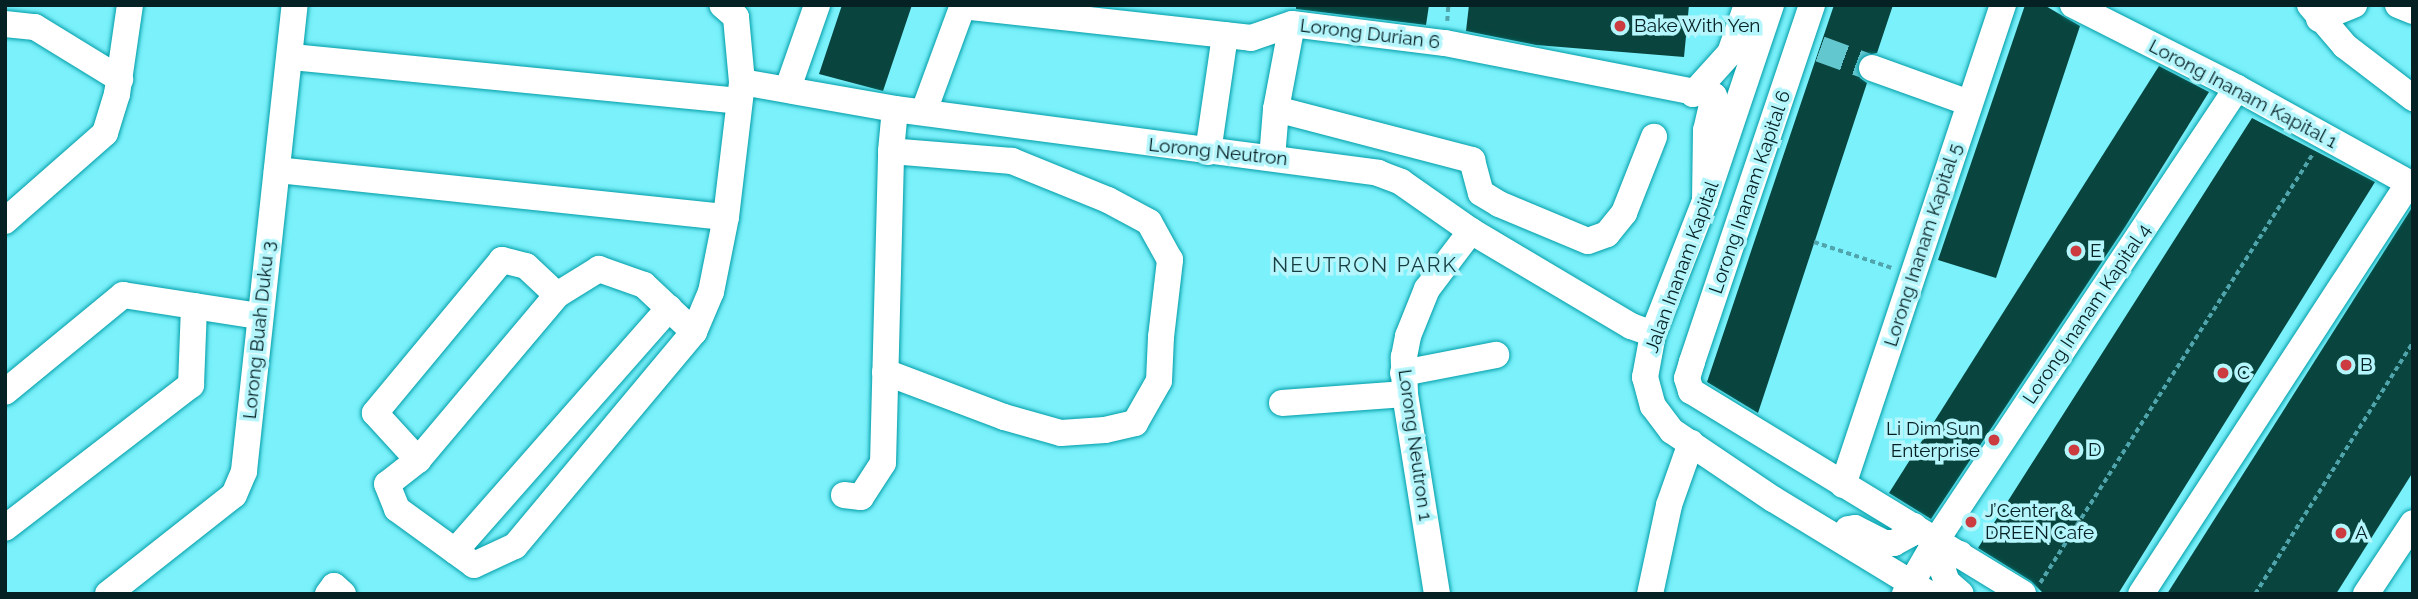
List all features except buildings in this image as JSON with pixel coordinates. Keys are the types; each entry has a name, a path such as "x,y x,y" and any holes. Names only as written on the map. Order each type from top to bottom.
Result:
{"street":[{"path":"5,221 105,134 120,79 130,5"},
{"name":"Lorong Buah Duku 3","path":"108,594 234,495 244,471 259,316 292,57 295,5"},
{"path":"694,332 643,285 599,270 557,295 418,460 387,484 397,509 474,565 515,546 694,332 711,292 726,217 740,91 736,17 722,5"},
{"path":"788,89 817,5"},
{"path":"1693,94 1733,5"},
{"path":"1693,94 1730,53 1747,5"},
{"name":"Jalan Inanam Kapital","path":"1771,5 1705,201 1653,334 1645,377 1653,406 1672,430 1915,590 1937,539"},
{"name":"Lorong Inanam Kapital 6","path":"1812,5 1810,46 1687,378 1691,391 1843,485"},
{"name":"Lorong Inanam Kapital 5","path":"1843,485 2003,5"},
{"name":"Lorong Inanam Kapital 1","path":"2073,5 2237,88 2411,184"},
{"path":"2314,12 2354,5"},
{"path":"2398,5 2413,11"},
{"path":"924,111 963,6"},
{"name":"Lorong Durian 6","path":"963,6 1251,37 1292,24 1445,43 1714,96 1706,131 1705,201"},
{"path":"2314,12 2345,46 2413,98"},
{"path":"5,24 35,27 120,79"},
{"path":"1272,158 1276,109 1292,24"},
{"path":"1208,152 1225,35"},
{"name":"Lorong Neutron","path":"292,57 740,91 788,89 895,109 1378,173 1401,182 1471,231 1631,326 1653,334"},
{"path":"1872,68 1969,103"},
{"name":"Lorong Inanam Kapital 4","path":"1937,539 2237,88"},
{"path":"844,495 861,497 883,463 891,151 895,109"},
{"path":"1276,109 1472,160 1482,193 1588,241 1607,234 1624,213 1654,137"},
{"path":"885,372 1004,417 1061,433 1105,430 1135,423 1159,381 1170,260 1149,222 1108,200 1012,161 891,151"},
{"path":"277,170 726,217"},
{"path":"2141,594 2411,184"},
{"name":"Lorong Neutron 1","path":"1437,594 1404,384 1408,336 1427,289 1471,231"},
{"path":"418,460 375,413 502,260 526,267 557,295"},
{"path":"5,392 122,295 259,316"},
{"path":"5,528 191,385 194,306"},
{"path":"455,551 669,309"},
{"path":"1282,403 1404,384 1496,355"},
{"path":"1650,594 1669,505 1691,443"},
{"path":"1843,485 1960,554 2031,590"},
{"path":"2366,594 2413,523"},
{"path":"1825,531 1855,528 1876,541 1895,543 1910,534 1914,526"},
{"path":"1960,554 1944,558 1941,565 1947,582 1961,594"},
{"path":"328,594 334,586 343,594"}],"path":[{"path":"2031,590 2313,153"},
{"path":"1814,242 1914,275"},
{"path":"2255,594 2413,342"}],"tunnel":[{"path":"1820,49 1872,68"}],"place":[{"name":"Bake With Yen","path":"1620,26"},
{"name":"E","path":"2076,251"},
{"name":"B","path":"2346,365"},
{"name":"C","path":"2223,373"},
{"name":"Li Dim Sun Enterprise","path":"1994,440"},
{"name":"D","path":"2074,450"},
{"name":"J’Center & DREEN Cafe","path":"1971,522"},
{"name":"A","path":"2341,533"}],"district":[{"name":"NEUTRON PARK","path":"1365,265"}]}
